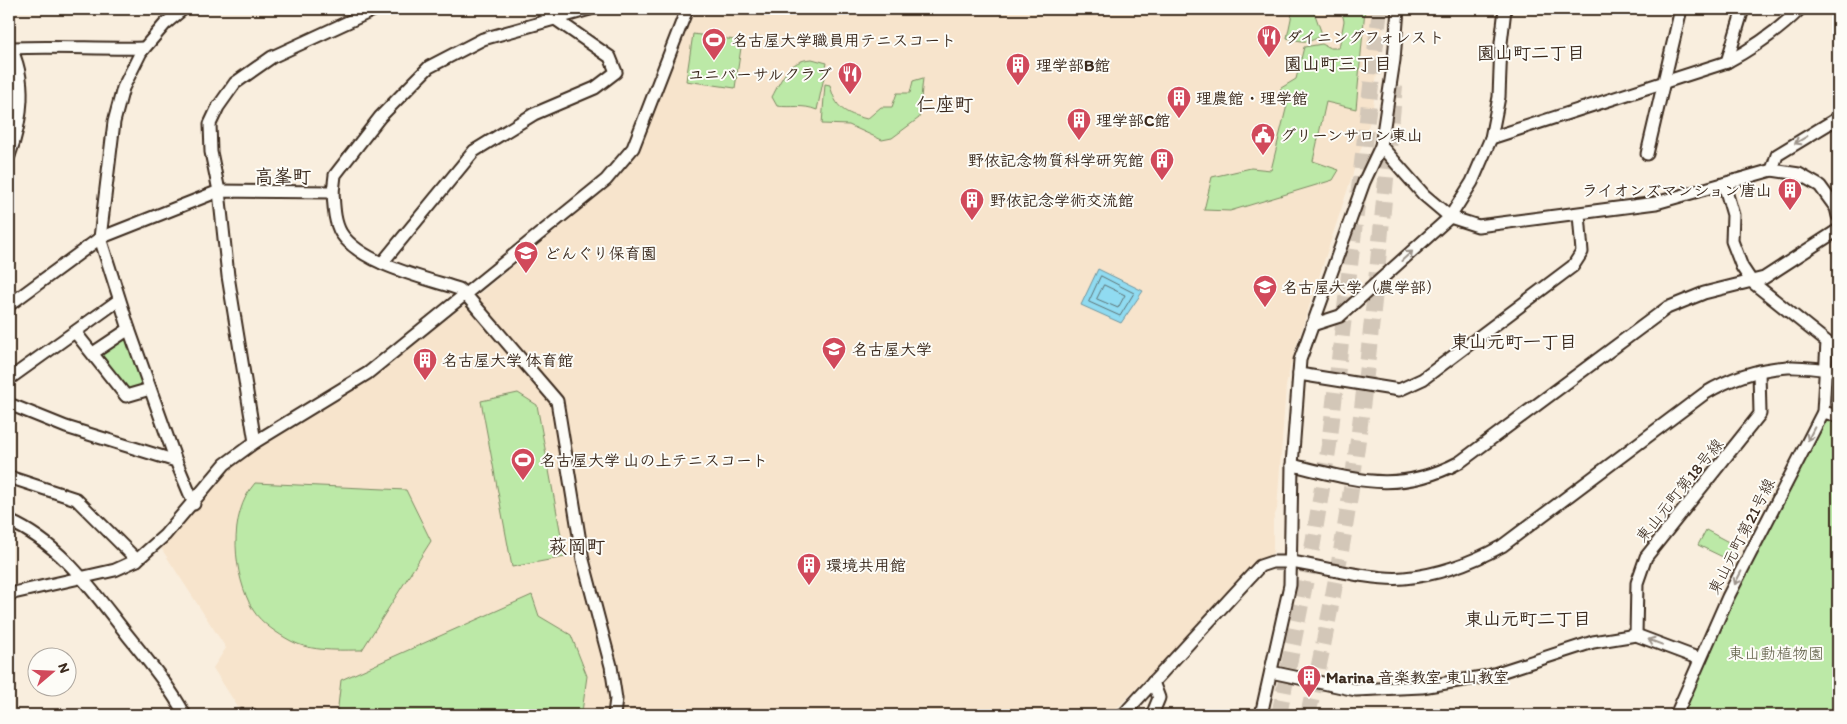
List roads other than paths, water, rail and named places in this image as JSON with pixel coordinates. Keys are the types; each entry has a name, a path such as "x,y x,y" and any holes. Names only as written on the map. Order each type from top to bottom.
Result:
{"street":[{"path":"183,9 164,24 144,48 123,88 114,122 100,238 150,389 194,504"},
{"path":"255,442 228,276 219,191 211,152 210,124 218,107 235,83 272,57 376,9"},
{"path":"382,263 474,151 534,114 595,88 616,72 610,57 541,9"},
{"path":"590,9 483,39 429,67 380,117 335,175 333,192 335,216 341,232 351,245 382,263 459,289 557,401 583,560 611,666 616,699 614,715"},
{"path":"9,594 114,570 137,560 165,535 194,504 225,464 255,442 368,373 606,180 633,148 687,9"},
{"path":"1261,715 1290,584 1292,465 1300,360 1364,182 1380,146 1394,60 1398,9"},
{"path":"1312,325 1340,316 1450,217 1472,182 1491,138 1500,97 1501,43 1505,9"},
{"path":"1647,154 1681,9"},
{"path":"1727,62 1742,9"},
{"path":"1491,138 1727,62 1779,30 1800,9"},
{"path":"9,156 21,110 21,80 10,47 144,48"},
{"path":"1772,170 1777,155 1838,118"},
{"path":"1380,146 1424,195 1450,217 1478,226 1656,203 1772,170 1799,174 1820,186 1836,208 1838,216"},
{"path":"1724,184 1733,215 1732,241 1742,267 1752,282"},
{"path":"9,305 100,238 219,191 333,192"},
{"path":"1298,374 1399,390 1423,379 1573,266 1582,252 1579,214"},
{"path":"1292,465 1366,481 1392,484 1446,470 1467,458 1667,308 1704,293 1764,278 1838,230"},
{"name":"東山元町第21号線","path":"1676,715 1728,597 1823,412 1832,370 1827,342 1752,282"},
{"path":"9,378 120,300"},
{"path":"93,353 129,329"},
{"path":"75,332 126,396 150,389"},
{"path":"1123,715 1260,566 1272,562 1290,562 1403,578 1440,572 1473,561 1502,546 1704,394 1740,376 1759,371 1789,366 1832,370"},
{"name":"東山元町第18号線","path":"1636,635 1637,583 1646,557 1751,428 1760,414 1759,371"},
{"path":"9,404 66,427 176,461"},
{"path":"1823,412 1838,416"},
{"path":"9,477 76,499 137,560"},
{"path":"9,521 35,535 60,554 83,578 165,683 185,715"},
{"path":"1271,672 1356,690 1422,687 1488,676 1593,642 1636,635 1700,659"},
{"path":"1152,715 1159,698 1153,682"},
{"path":"244,715 252,715"}],"water":[{"path":"1098,269 1143,291 1121,323 1081,305"}],"tunnel":[{"path":"1279,715 1312,549 1329,445 1380,9"},
{"path":"1308,715 1336,582 1357,447 1373,312 1395,86"}],"place":[{"name":"ダイニングフォレスト","path":"1269,58"},
{"name":"名古屋大学職員用テニスコート","path":"714,61"},
{"name":"理学部B館","path":"1018,86"},
{"name":"ユニバーサルクラブ","path":"850,95"},
{"name":"理農館・理学館","path":"1179,119"},
{"name":"理学部C館","path":"1079,141"},
{"name":"グリーンサロン東山","path":"1263,156"},
{"name":"野依記念物質科学研究館","path":"1162,181"},
{"name":"ライオンズマンション唐山","path":"1790,211"},
{"name":"野依記念学術交流館","path":"972,221"},
{"name":"どんぐり保育園","path":"526,274"},
{"name":"名古屋大学（農学部）","path":"1265,308"},
{"name":"名古屋大学","path":"834,370"},
{"name":"名古屋大学 体育館","path":"425,381"},
{"name":"名古屋大学 山の上テニスコート","path":"523,481"},
{"name":"環境共用館","path":"809,586"},
{"name":"Marina 音楽教室 東山教室","path":"1309,698"}],"district":[{"name":"園山町二丁目","path":"1531,53"},
{"name":"園山町三丁目","path":"1338,64"},
{"name":"仁座町","path":"945,104"},
{"name":"高峯町","path":"283,176"},
{"name":"東山元町一丁目","path":"1514,342"},
{"name":"萩岡町","path":"577,546"},
{"name":"東山元町二丁目","path":"1528,619"}],"park label":[{"name":"東山動植物園","path":"1776,653"}]}
